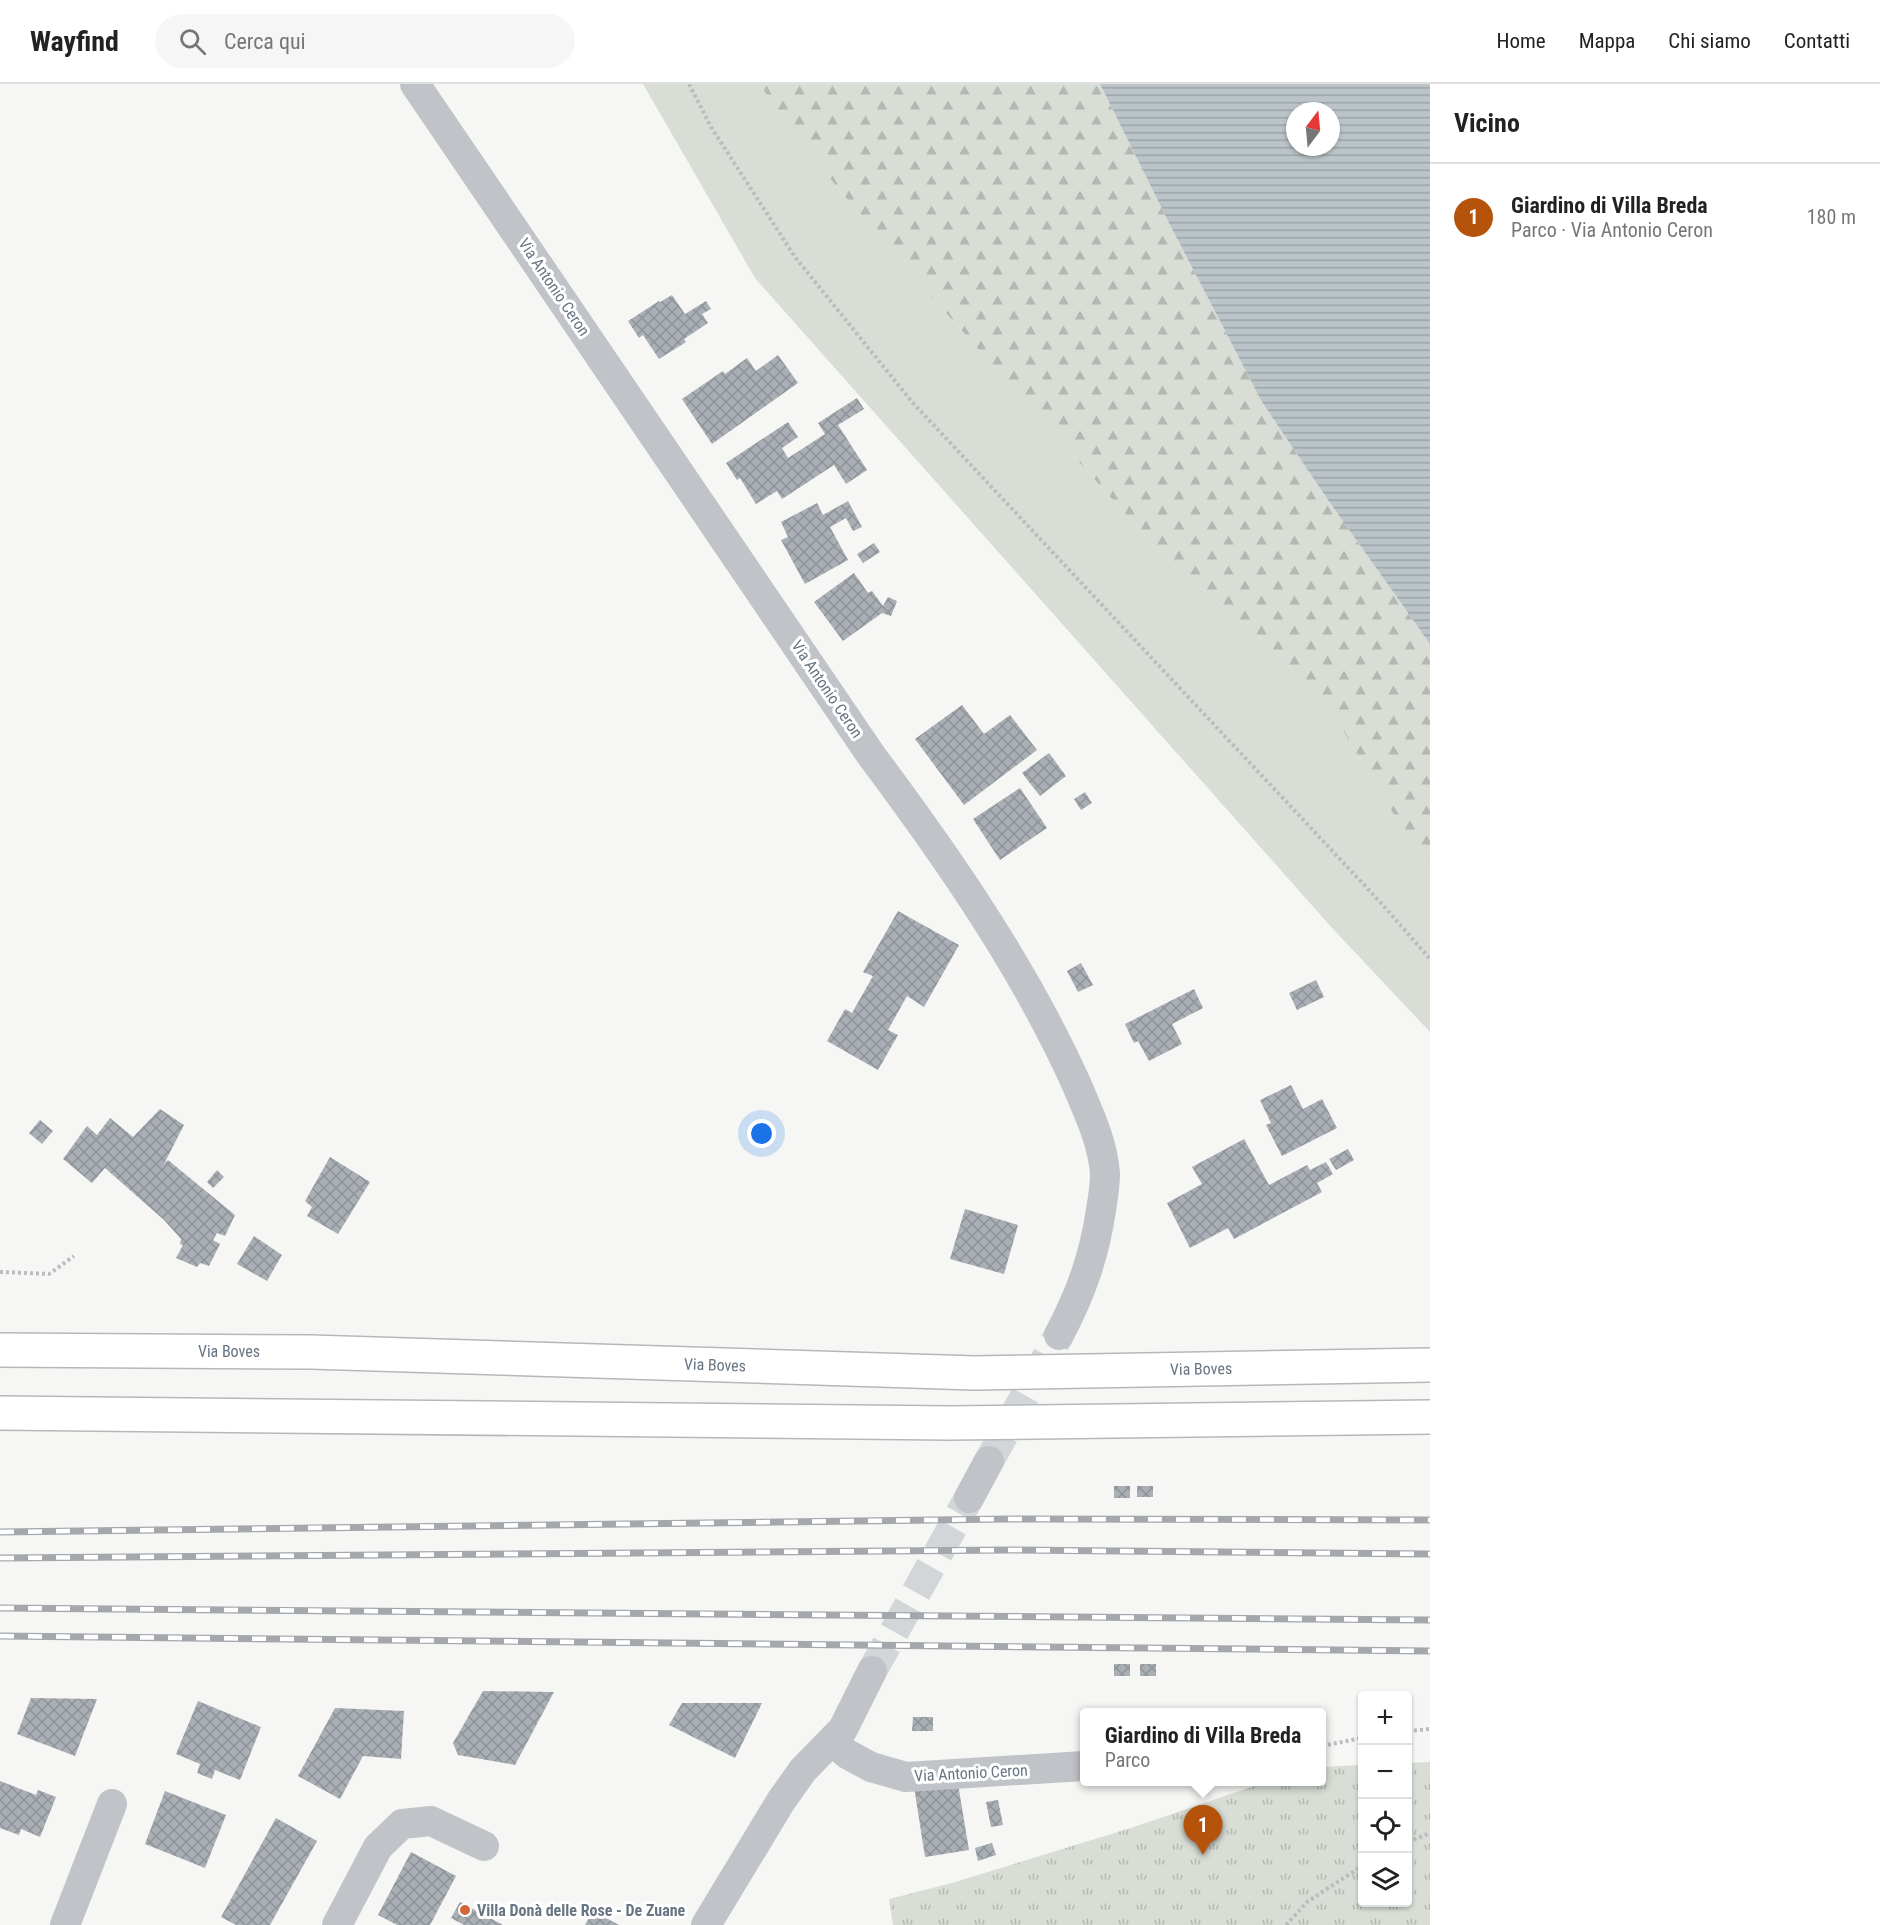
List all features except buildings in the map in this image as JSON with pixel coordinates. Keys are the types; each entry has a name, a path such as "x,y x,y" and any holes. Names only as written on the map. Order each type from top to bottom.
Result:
{"highway":[{"name":"Via Boves","path":"0,1350 311,1352 975,1373 1430,1365"},
{"path":"0,1413 949,1423 1430,1417"}],"street":[{"name":"Via Antonio Ceron","path":"416,84 871,755 924,826 1016,969 1057,1042 1099,1139 1105,1173 1098,1229 1091,1261 1077,1301 1059,1335"},
{"path":"969,1498 989,1461"},
{"path":"706,1925 781,1801 803,1770 843,1729 872,1671"},
{"name":"Via Antonio Ceron","path":"832,1741 847,1754 871,1767 906,1776 1080,1767"},
{"path":"65,1925 112,1804"},
{"path":"338,1925 378,1847 402,1824 431,1821 484,1846"}],"path":[{"path":"689,84 711,127 795,257 912,402 1375,896 1430,959"},
{"path":"0,1272 50,1274 74,1256"},
{"path":"1412,1731 1430,1729"},
{"path":"1326,1745 1358,1739"},
{"path":"1412,1840 1430,1833"},
{"path":"1286,1925 1307,1902 1358,1869"}],"green space":[{"path":"643,84 760,84 778,113 841,192 1162,555 1259,637 1327,704 1430,870 1430,1032 1333,929 755,278"},
{"path":"760,84 1100,84 1262,402 1430,644 1430,870 1327,704 1259,637 1162,555 841,192 778,113"},
{"path":"1430,1762 1430,1925 893,1925 889,1899 952,1883 1134,1827 1254,1786 1326,1786 1326,1767 1358,1765 1358,1907 1412,1907 1412,1763"}],"shaded area":[{"path":"1100,84 1430,84 1430,644 1262,402"}],"tunnel":[{"path":"989,1461 1059,1335"},
{"path":"872,1671 969,1498"}],"railway":[{"path":"0,1532 1009,1519 1430,1520"},
{"path":"0,1558 1011,1550 1430,1554"},
{"path":"0,1608 1430,1620"},
{"path":"0,1636 1430,1651"}],"place":[{"name":"Giardino di Villa Breda","path":"1203,1855"},
{"name":"Villa Donà delle Rose - De Zuane","path":"465,1910"}]}
